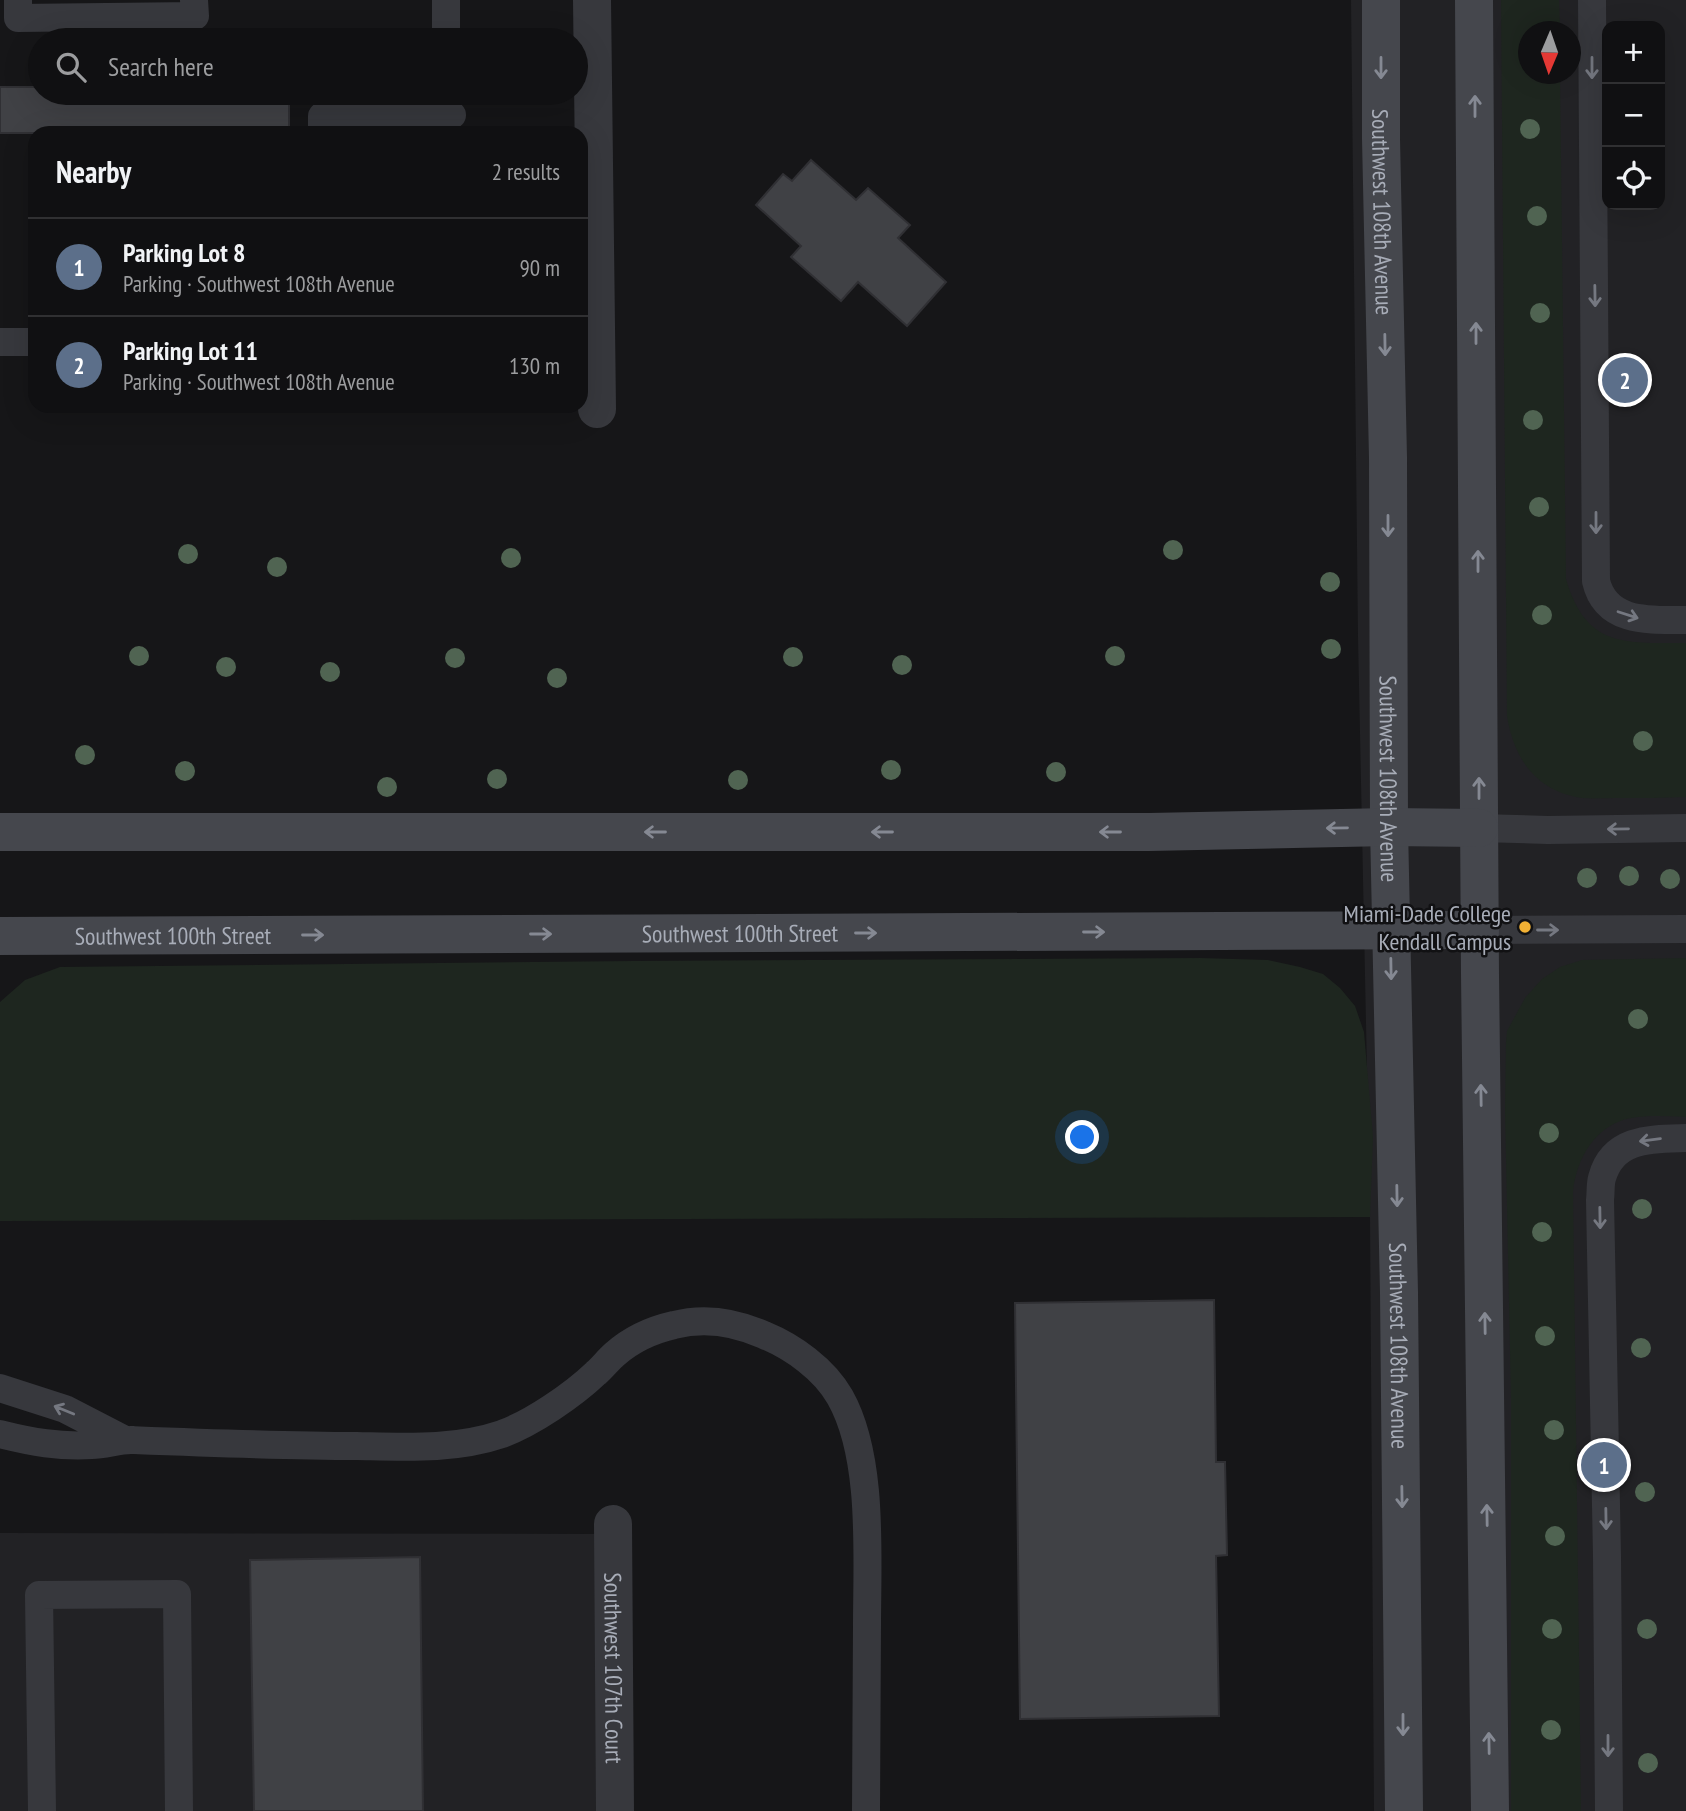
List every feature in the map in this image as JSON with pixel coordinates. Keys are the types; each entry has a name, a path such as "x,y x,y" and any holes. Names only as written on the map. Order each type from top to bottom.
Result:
{"street":[{"path":"592,0 589,341 597,409"},
{"name":"Southwest 108th Avenue","path":"1381,0 1381,153 1388,457 1390,929 1399,1293 1404,1811"},
{"path":"1474,0 1479,828 1490,1811"},
{"path":"0,832 1149,832 1479,828"},
{"name":"Southwest 100th Street","path":"0,936 1480,930"},
{"name":"Southwest 107th Court","path":"613,1524 615,1811"}],"lane":[{"path":"18,0 18,18 195,16 194,0"},
{"path":"446,0 446,28"},
{"path":"1592,0 1596,581 1601,597 1615,611 1654,620 1686,620"},
{"path":"322,126 322,116 452,115"},
{"path":"0,342 28,342"},
{"path":"1479,828 1686,828"},
{"path":"1480,930 1686,929"},
{"path":"1609,1811 1607,1528 1600,1200 1602,1177 1617,1154 1629,1145 1653,1139 1686,1138"},
{"path":"0,1434 44,1445 93,1446 125,1440 272,1446 463,1444 504,1433 551,1407 595,1374 614,1354 649,1332 677,1324 709,1321 740,1326 780,1342 827,1378 851,1419 859,1444 867,1536 866,1811"},
{"path":"0,1388 65,1409 125,1440"},
{"path":"41,1811 39,1595 177,1594 179,1811"}],"shaded area":[{"name":"Miami-Dade College Kendall Campus","path":"1351,0 1686,0 1686,1811 1374,1811 1370,1217 1358,637"},
{"path":"1501,0 1559,0 1560,21 1518,21 1518,84 1560,84 1566,579 1574,602 1597,630 1626,641 1686,643 1686,797 1582,798 1552,788 1540,780 1522,759 1510,732 1507,716"},
{"path":"1200,958 1268,960 1323,974 1340,988 1355,1006 1364,1032 1373,1137 1370,1217 0,1221 0,1002 25,980 60,967"},
{"path":"1686,958 1686,1117 1638,1117 1607,1128 1598,1135 1584,1155 1573,1191 1581,1811 1511,1811 1511,1398 1505,1110 1507,1031 1525,998 1542,979 1560,967 1582,960"},
{"path":"0,1533 600,1534 599,1811 0,1811"}],"building":[{"path":"0,87 28,87 28,105 289,105 289,126 28,126 28,133 0,133"},
{"path":"811,160 856,200 868,188 910,225 898,238 946,282 907,326 858,282 841,301 791,257 801,246 756,205 783,174 792,181"},
{"path":"1214,1300 1216,1462 1225,1462 1227,1555 1216,1556 1219,1716 1020,1719 1015,1303"},
{"path":"420,1557 423,1811 254,1811 250,1560"}],"place":[{"name":"Parking Lot 11","path":"1625,380"},
{"name":"Miami-Dade College Kendall Campus","path":"1525,927"},
{"name":"Parking Lot 8","path":"1604,1465"}]}
